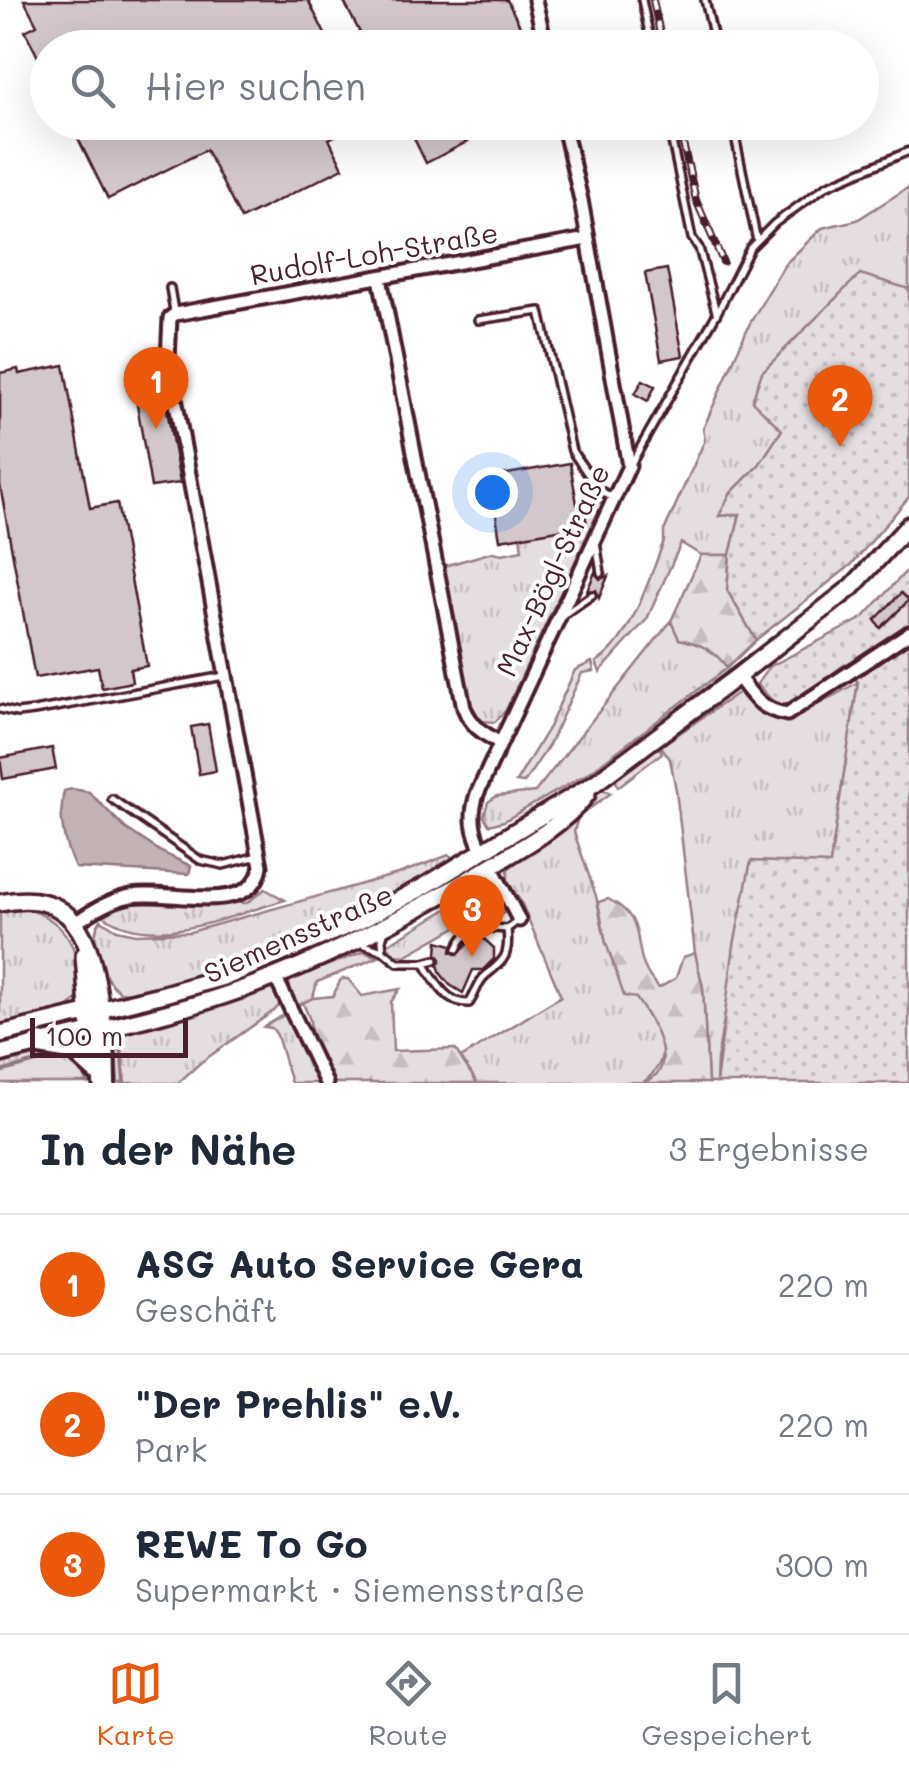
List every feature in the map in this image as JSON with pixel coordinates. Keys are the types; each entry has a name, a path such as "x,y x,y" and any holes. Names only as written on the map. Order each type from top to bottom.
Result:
{"highway":[{"path":"96,1021 100,1079"},
{"path":"39,1044 75,1050 100,1079"}],"main road":[{"path":"487,859 595,783 852,587 909,525"},
{"name":"Siemensstraße","path":"0,1034 194,1004 275,976 390,922 487,859"},
{"name":"Siemensstraße","path":"0,1054 39,1044 283,954 360,922 487,859"},
{"path":"0,903 46,903 75,923 93,957 96,1021"}],"street":[{"path":"535,0 542,30"},
{"name":"Max-Bögl-Straße","path":"519,920 474,834 473,808 629,466 567,140"},
{"name":"Rudolf-Loh-Straße","path":"173,316 588,239"},
{"path":"380,278 464,708 478,731 500,743"},
{"path":"75,923 96,909 130,896 226,897 245,894 257,882 261,856 168,360 173,316"},
{"path":"738,676 769,712 786,714 909,634"},
{"path":"275,976 326,1083"}],"lane":[{"path":"642,0 648,30"},
{"path":"706,0 712,30"},
{"path":"672,140 692,238 699,248 716,315"},
{"path":"736,140 757,241"},
{"path":"629,466 750,248 826,186 909,151"},
{"path":"170,288 173,316"},
{"path":"478,320 540,311 572,451 598,489 614,499"},
{"path":"596,540 601,573"},
{"path":"559,617 592,595"},
{"path":"0,709 34,711 227,675"},
{"path":"112,798 200,860 223,865 261,856"},
{"path":"457,949 465,934 474,929 507,930 519,920"},
{"path":"384,951 382,940 390,922"},
{"path":"471,975 495,971 507,956 507,930"},
{"path":"349,942 384,951 398,963 436,960"},
{"path":"424,963 438,986 459,1003 468,1003 482,976"}],"green space":[{"path":"909,187 909,289 730,494 721,516 740,513 730,555 701,555 681,543 647,619 600,672 596,662 619,640 638,608 664,541 664,531 705,440 703,429 750,323 785,264 822,228 857,220"},
{"path":"860,274 909,289 909,497 851,565 756,640 727,590 740,514 719,516 730,494 759,465 782,430 752,401 762,372"},
{"path":"597,500 602,504 506,710 495,722 481,721 470,702 444,566 493,552 522,550 520,536 587,525 583,501"},
{"path":"701,555 730,555 727,590 756,640 727,668 706,648 679,639 671,621"},
{"path":"909,568 909,1083 716,1083 734,945 751,861 830,864 858,682 843,666 793,703 778,707 757,684 769,667 863,618"},
{"path":"671,621 679,639 706,648 727,668 590,772 504,821 489,825 484,816 488,802 497,796 535,792"},
{"path":"592,662 594,671 582,673 549,745 524,783 516,782 549,727 575,670"},
{"path":"858,682 830,865 751,861 716,1083 708,1083 703,988 695,953 676,790 670,759 661,746 739,692 766,715 789,721"},
{"path":"658,745 662,753 618,787 615,778"},
{"path":"601,789 611,793 578,817 574,832 596,896 606,943 663,1043 660,1061 643,1083 477,1083 461,1058 561,996 521,902 508,882 508,869 572,818"},
{"path":"449,855 455,860 359,913 257,955 163,987 120,992 107,978 98,958 95,937 101,920 117,930 136,934 190,932 401,873"},
{"path":"461,871 463,874 363,929 259,975 187,1001 186,997 242,978"},
{"path":"482,888 493,891 507,910 490,915 489,903 478,903 474,917 405,956 395,955 387,945"},
{"path":"265,889 285,900 193,927 146,930 124,926 104,916 119,907 145,901 247,903"},
{"path":"608,899 631,918 643,963 659,988 676,978 683,957 695,953 703,988 708,1083 620,1083 643,1082 655,1075 662,1055 655,1030 642,1007 636,998 624,996 606,943 598,902"},
{"path":"19,907 43,915 67,937 76,958 80,991 75,1001 60,1012 0,1026 0,908"},
{"path":"363,952 379,957 317,982 313,998 296,1006 288,980"},
{"path":"341,979 348,979 362,996 400,989 391,1002 393,1051 455,1049 477,1083 333,1083 312,1040 303,1003 333,996"},
{"path":"273,987 281,1003 275,1010 178,1083 118,1083 116,1052 121,1033"},
{"path":"287,1013 321,1083 291,1083 277,1035 272,1028 264,1027"},
{"path":"68,1053 93,1083 0,1083 0,1064"}],"shaded area":[{"path":"64,791 89,792 125,828 191,866 189,874 75,868 62,821"}],"building":[{"path":"24,0 308,0 323,30 30,30 30,41 25,31 37,25"},
{"path":"343,0 507,0 522,30 359,30"},
{"path":"79,140 329,140 343,168 241,219 206,150 108,199"},
{"path":"415,140 471,140 426,163"},
{"path":"667,269 683,356 661,360 645,273"},
{"path":"64,365 90,508 117,503 147,666 130,669 132,682 102,688 98,667 35,678 0,485 0,373 18,369 19,374"},
{"path":"160,370 180,483 151,487 132,375"},
{"path":"643,380 655,386 648,401 635,394"},
{"path":"570,463 577,504 583,503 587,525 500,540 490,477"},
{"path":"595,572 600,579 608,576 599,598 596,590 587,591"},
{"path":"901,593 909,600 881,628 875,620"},
{"path":"208,724 216,771 199,774 191,727"},
{"path":"52,748 56,769 3,779 0,758"},
{"path":"483,938 494,948 494,959 483,970 473,970 463,993 441,974 438,941 452,945 451,952 458,955 472,939"}],"waterway":[{"path":"121,1045 124,1083"},
{"path":"0,1072 58,1056"},
{"path":"83,1069 88,1083"}],"railway":[{"path":"653,0 659,30"},
{"path":"682,140 696,200 723,262"}],"place":[{"name":"ASG Auto Service Gera","path":"156,429"},
{"name":"\"Der Prehlis\" e.V.","path":"840,447"},
{"name":"REWE To Go","path":"472,957"}]}
